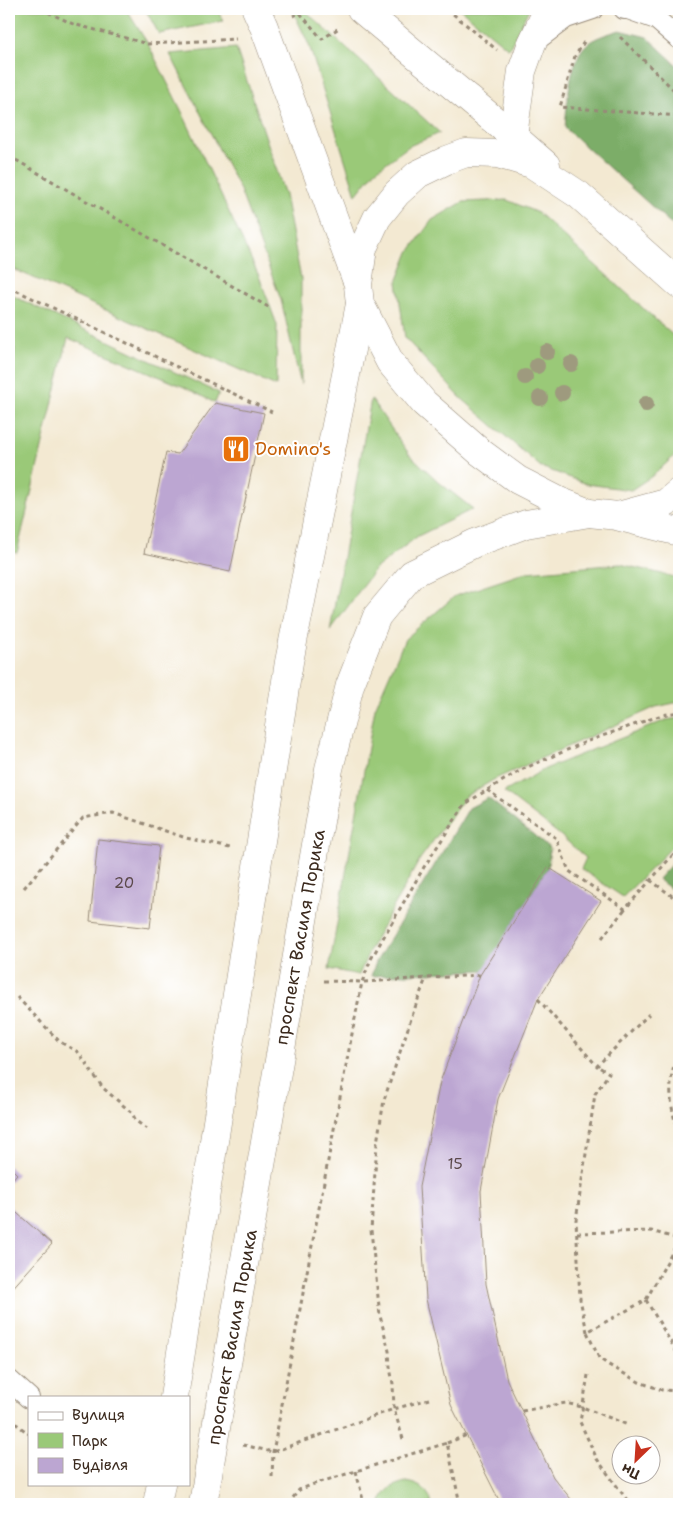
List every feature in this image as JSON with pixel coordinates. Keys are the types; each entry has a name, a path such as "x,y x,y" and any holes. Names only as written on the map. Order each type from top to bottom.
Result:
{"street":[{"path":"513,136 522,71 532,43 548,9"},
{"path":"363,10 513,136 679,284"},
{"path":"260,18 359,294 390,362 424,403 480,452 518,480 589,514 618,516 679,532"},
{"path":"174,1396 291,653 359,294 362,248 376,218 397,193 418,174 466,152 498,154 532,164 579,195"},
{"path":"618,516 666,503 679,492"},
{"name":"проспект Василя Порика","path":"203,1504 332,759 350,685 377,616 412,574 475,543 526,524 589,514"}],"lane":[{"path":"532,43 566,18 593,9"},
{"path":"624,9 656,19 679,39"},
{"path":"9,1380 28,1397"}],"path":[{"path":"41,9 73,24 148,44 239,39 260,18 300,13 322,39 363,10"},
{"path":"447,9 502,53"},
{"path":"617,34 679,95"},
{"path":"588,39 583,43 575,56 560,106 679,116"},
{"path":"9,156 270,308"},
{"path":"9,287 272,412"},
{"path":"272,1477 274,1452 362,982 371,959 424,867 465,804 523,769 588,741 662,715 679,712"},
{"path":"487,790 556,838 569,871 625,909"},
{"path":"24,888 83,818 113,813 186,838 259,855"},
{"path":"602,938 679,848"},
{"path":"650,880 679,902"},
{"path":"293,979 362,982 480,975"},
{"path":"403,1439 394,1409 389,1351 380,1316 370,1230 377,1143 384,1100 426,978"},
{"path":"17,997 60,1042 78,1052 103,1088 148,1129"},
{"path":"538,999 598,1066 609,1073 595,1094 576,1220 580,1299 587,1332 599,1358 607,1364 639,1382 662,1390 679,1391"},
{"path":"598,1066 649,1014"},
{"path":"679,1052 674,1063 670,1100 679,1133"},
{"path":"577,1233 651,1231 679,1240 646,1300 587,1332"},
{"path":"646,1300 679,1356"},
{"path":"588,1375 580,1422 597,1459 630,1504"},
{"path":"274,1452 394,1409 429,1399"},
{"path":"522,1411 566,1403 628,1424"},
{"path":"9,1418 28,1433"},
{"path":"288,1504 299,1490 314,1484 447,1443 467,1435"},
{"path":"447,1443 460,1504"},
{"path":"356,1471 364,1504"}],"green space":[{"path":"9,9 126,9 148,44 182,112 259,276 277,325 276,386 9,267"},
{"path":"145,9 217,9 223,21 159,34"},
{"path":"292,9 303,9 440,133 409,146 375,171 356,195 309,45"},
{"path":"460,9 529,9 509,49"},
{"path":"620,30 647,37 679,67 679,231 565,128 572,74 580,54 585,46 593,40"},
{"path":"236,48 285,195 301,279 301,385 281,300 240,190 170,54"},
{"path":"507,200 538,213 677,339 679,344 679,452 652,476 631,490 587,484 541,467 460,397 405,338 397,282 409,252 432,220 463,202"},
{"path":"9,294 219,393 215,403 184,387 68,338 17,553 9,551 9,387 15,348 9,344"},
{"path":"371,399 409,454 440,483 473,509 418,536 375,569 330,631"},
{"path":"620,564 679,578 679,702 656,707 495,779 466,796 420,859 370,949 359,975 329,969 375,708 405,639 455,596 527,572"},
{"path":"679,718 679,840 623,897 581,869 586,858 560,835 504,792 545,769 666,720"},
{"path":"488,798 550,848 548,867 484,970 371,976 376,962 469,808"},
{"path":"679,856 679,895 658,879"},
{"path":"406,1482 415,1484 426,1491 432,1504 380,1504 384,1495 390,1489"}],"building":[{"path":"215,403 264,413 230,572 144,553 166,452 178,454"},
{"path":"98,839 159,846 150,928 90,921"},
{"path":"548,867 601,901 538,999 498,1099 481,1191 486,1284 507,1380 553,1477 575,1504 501,1504 451,1405 426,1299 419,1187 440,1082 480,975"},
{"path":"9,1166 17,1174 9,1183"},
{"path":"9,1206 52,1244 9,1292"}],"place":[{"name":"Domino's","path":"236,449"}]}
